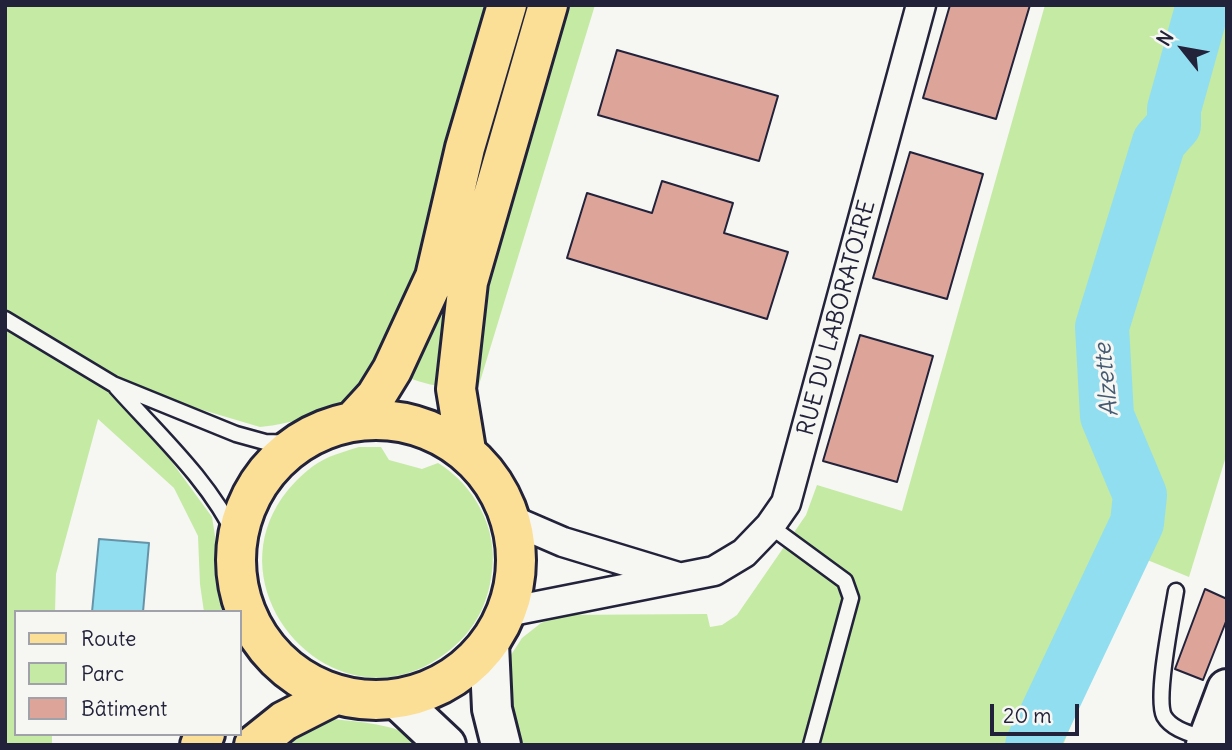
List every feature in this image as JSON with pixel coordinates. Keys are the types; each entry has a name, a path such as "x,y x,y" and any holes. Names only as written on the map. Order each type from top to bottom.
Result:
{"main road":[{"path":"354,420 376,397 392,370 435,276 465,148 507,5"},
{"path":"466,450 456,389 468,282 548,5"},
{"path":"241,610 237,580 237,539 248,501 269,468 298,443 325,428 354,420 394,419 432,430 466,450 494,482 512,520 517,566 508,611 489,644 464,670 432,689 397,699 366,701 335,695 300,678 244,635"},
{"path":"489,644 492,709 501,745"},
{"path":"1207,742 1227,689"},
{"path":"254,745 284,721 335,695"},
{"path":"397,699 446,745"}],"street":[{"name":"RUE DU LABORATOIRE","path":"508,611 684,579 713,571 744,554 770,526 786,503 922,5"},
{"path":"512,520 563,542 684,579"}],"lane":[{"path":"5,319 113,384 236,434 265,442 298,443"},
{"path":"113,384 205,486 224,512 237,539"},
{"path":"770,526 845,581 851,598 811,745"},
{"path":"1176,591 1161,697 1164,716 1178,729 1207,742"}],"green space":[{"path":"5,5 595,5 478,388 424,383 374,361 361,385 341,402 315,415 260,427 115,384 212,517 216,579 222,610 204,610 198,536 174,488 98,419 56,574 55,610 14,610 14,736 52,736 52,745 5,745"},
{"path":"1045,5 1227,5 1227,453 1189,577 1140,557 1063,745 511,745 509,658 522,638 541,623 563,615 707,614 710,627 722,625 737,615 806,515 817,485 902,511"},
{"path":"359,447 381,447 389,460 422,469 438,463 451,472 481,509 491,539 492,571 487,597 469,631 439,658 399,676 359,676 323,663 293,638 272,606 263,568 267,529 288,490 317,463"},
{"path":"333,719 371,723 394,729 428,745 277,745 312,723"}],"water":[{"path":"99,539 149,543 143,610 92,610"}],"building":[{"path":"950,5 1030,5 996,119 923,98"},
{"path":"617,50 778,96 759,161 598,115"},
{"path":"910,152 983,174 947,299 873,278"},
{"path":"662,181 733,203 724,233 788,252 767,319 567,258 587,193 652,213"},
{"path":"860,335 933,356 897,482 823,461"},
{"path":"1205,589 1227,599 1227,619 1203,680 1175,669"}],"waterway":[{"name":"Alzette","path":"1032,745 1137,523 1140,495 1107,416 1102,327 1159,142 1174,125 1174,109 1203,5"}]}
